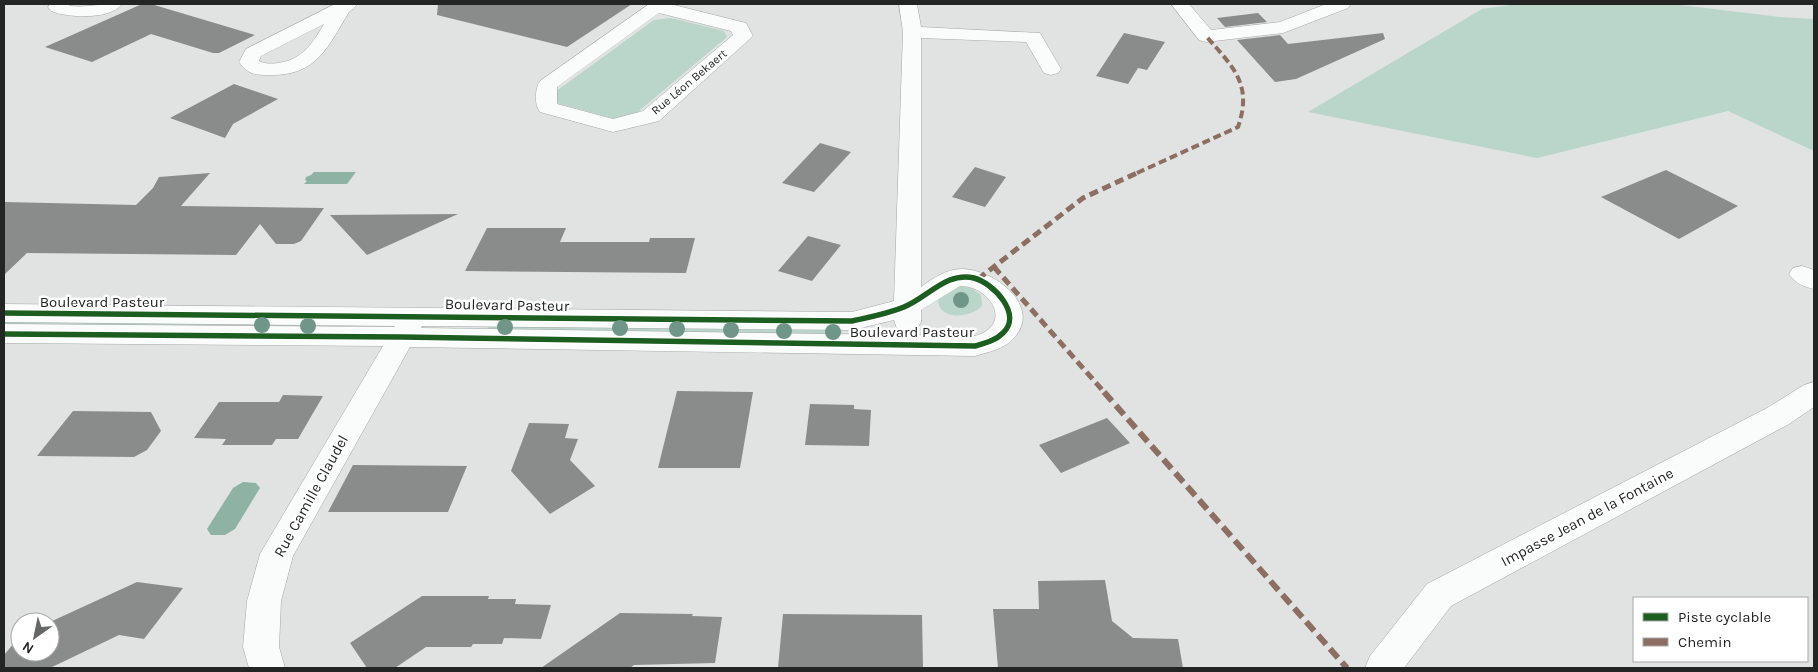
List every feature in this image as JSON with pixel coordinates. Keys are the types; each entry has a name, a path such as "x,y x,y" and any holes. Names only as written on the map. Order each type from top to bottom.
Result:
{"street":[{"path":"59,4 58,7 65,11 80,12 113,4"},
{"path":"907,346 912,32 908,4"},
{"path":"1180,4 1206,36 1283,27 1342,4"},
{"name":"Rue Léon Bekaert","path":"658,5 739,27 743,36 651,116 613,126 546,108 547,85 658,5"},
{"path":"912,32 1033,36 1050,69"},
{"name":"Boulevard Pasteur","path":"4,313 408,327 907,346 974,346 994,340 1005,330 1010,318 1008,308 1001,296 992,287 978,279 961,277 942,282 922,298 907,305 878,316 852,321 408,327 4,334"},
{"name":"Rue Camille Claudel","path":"267,668 261,647 264,601 277,554 408,327"},
{"name":"Impasse Jean de la Fontaine","path":"1383,668 1439,595 1778,416 1814,393"}],"shaded area":[{"path":"1517,4 1672,4 1780,17 1814,19 1814,151 1728,111 1537,158 1308,112 1482,9"},
{"path":"671,18 724,31 727,37 634,115 615,119 557,103 555,92 654,20"},
{"path":"314,172 356,172 347,184 304,184 307,181 305,180 306,177"},
{"path":"958,286 971,288 981,295 982,306 977,310 962,315 948,314 942,310 938,297"},
{"path":"4,319 316,322 311,330 4,326"},
{"path":"490,323 842,328 841,336 487,331"},
{"path":"243,482 256,483 260,488 235,529 225,535 211,535 207,529 233,488"}],"building":[{"path":"142,4 151,4 255,35 219,53 213,53 151,34 92,62 45,47"},
{"path":"438,4 632,4 567,47 437,15"},
{"path":"1258,13 1267,22 1225,27 1217,18"},
{"path":"1124,33 1165,42 1147,70 1138,68 1128,84 1096,76"},
{"path":"1383,33 1385,39 1296,79 1275,82 1237,40 1280,35 1288,44"},
{"path":"234,84 278,99 233,124 225,138 170,118"},
{"path":"820,143 851,152 814,192 782,183"},
{"path":"975,167 1006,177 985,207 952,197"},
{"path":"1666,170 1738,206 1679,239 1601,197"},
{"path":"210,173 181,206 324,208 301,241 294,244 276,244 260,224 236,255 27,253 4,275 4,202 136,205 153,188 159,177"},
{"path":"458,214 367,255 330,215"},
{"path":"487,228 566,228 560,242 649,242 650,238 695,238 686,273 465,271"},
{"path":"808,236 841,245 812,281 778,271"},
{"path":"677,391 753,392 740,468 658,468"},
{"path":"283,395 323,396 298,439 276,439 272,445 222,445 226,439 194,438 219,402 279,402"},
{"path":"810,404 854,405 854,409 871,410 869,446 805,445"},
{"path":"73,411 151,412 161,431 147,450 134,457 37,456"},
{"path":"1107,418 1130,443 1061,473 1039,445"},
{"path":"529,423 569,424 565,438 578,439 570,460 595,486 550,514 511,471"},
{"path":"353,465 467,466 448,512 328,512"},
{"path":"1105,580 1112,621 1133,638 1178,639 1183,668 998,668 993,609 1039,609 1038,581"},
{"path":"137,582 183,588 144,639 119,635 50,668 4,668 4,655 10,648 10,662 60,662 60,617"},
{"path":"422,596 489,596 488,599 516,599 515,604 551,605 541,639 504,638 502,644 473,644 471,647 426,647 395,668 367,668 350,643"},
{"path":"620,613 693,614 692,616 722,617 715,663 634,665 630,668 541,668"},
{"path":"783,614 922,615 923,668 778,668"}],"marked path":[{"path":"978,279 1083,198 1238,127 1244,108 1242,88 1233,69 1206,36"},
{"path":"994,267 1347,668"}],"cycle path":[{"path":"4,313 852,321 905,307 921,299 949,280 961,277 973,278 985,283 995,291 1004,301 1008,311 1009,322 1004,332 993,340 975,346 402,337 4,334"}]}
